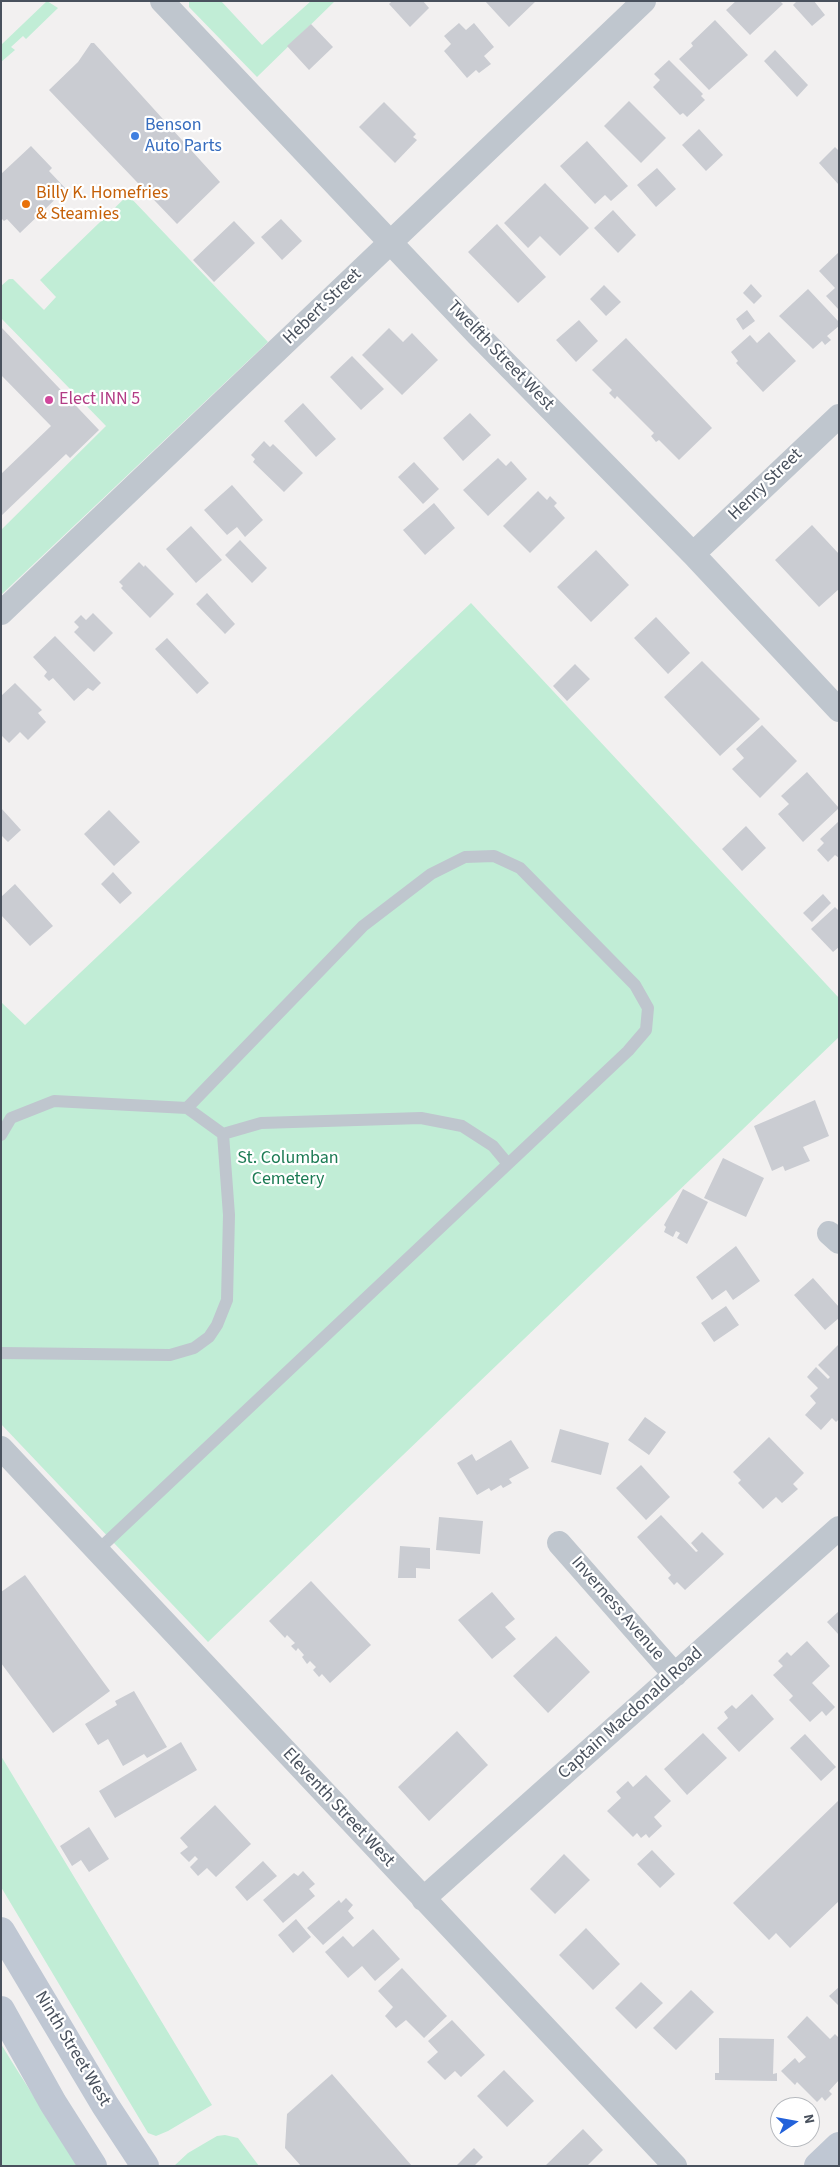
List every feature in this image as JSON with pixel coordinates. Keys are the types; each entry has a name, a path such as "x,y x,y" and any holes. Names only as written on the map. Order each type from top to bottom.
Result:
{"main road":[{"name":"Ninth Street West","path":"1,1931 105,2105 145,2166"},
{"path":"1,2010 53,2103 94,2166"},
{"path":"818,2166 839,2146"}],"street":[{"name":"Twelfth Street West","path":"162,1 477,334 693,554 839,710"},
{"name":"Hebert Street","path":"1,613 644,1"},
{"name":"Henry Street","path":"693,554 839,416"},
{"name":"Eleventh Street West","path":"1,1448 675,2166"},
{"name":"Captain Macdonald Road","path":"423,1899 839,1528"},
{"name":"Inverness Avenue","path":"559,1543 674,1674"}],"lane":[{"path":"97,1551 628,1051 646,1030 648,1008 635,985 520,868 494,856 465,857 430,874 363,926 186,1108"},
{"path":"1,1135 11,1118 54,1101 186,1108 223,1134"},
{"path":"223,1134 261,1123 421,1118 462,1126 493,1146 508,1164"},
{"path":"1,1353 170,1355 194,1348 209,1337 217,1325 227,1300 228,1215 223,1134"}],"green space":[{"path":"47,1 58,8 26,39 23,36 11,47 15,50 1,62 1,45"},
{"path":"189,1 221,1 262,45 311,1 335,1 257,77 189,7"},
{"path":"128,195 268,342 1,595 1,530 106,426 1,318 1,286 9,279 13,279 44,310 56,297 40,280"},
{"name":"St. Columban Cemetery","path":"471,603 839,998 839,1037 208,1642 1,1424 1,1002 25,1025"},
{"path":"1,1756 212,2105 168,2131 156,2136 148,2133 1,1887"},
{"path":"1,2044 12,2062 78,2166 1,2166"},
{"path":"225,2135 238,2138 259,2166 174,2166 188,2153 217,2136"}],"building":[{"path":"392,1 423,1 429,8 410,27 389,4"},
{"path":"485,1 536,1 509,27"},
{"path":"736,1 780,1 783,4 750,35 726,10"},
{"path":"797,1 814,1 825,15 812,26 793,5"},
{"path":"715,20 748,55 709,90 679,59 693,46 691,43"},
{"path":"459,23 466,30 474,23 494,47 484,56 491,64 479,73 476,70 467,78 444,51 451,44 444,36"},
{"path":"311,24 333,47 309,70 287,46"},
{"name":"Benson Auto Parts","path":"91,43 94,43 220,182 177,224 49,90 78,62"},
{"path":"775,50 808,85 797,97 764,61"},
{"path":"669,60 703,94 701,96 705,100 687,117 683,113 680,115 653,87 660,80 654,74"},
{"path":"629,101 666,138 641,163 604,126"},
{"path":"384,102 416,134 413,137 417,140 395,163 359,127"},
{"path":"699,129 723,155 706,171 682,145"},
{"path":"587,141 628,186 611,201 605,195 595,204 560,166"},
{"name":"Billy K. Homefries & Steamies","path":"31,146 52,168 49,171 66,189 20,233 7,219 4,221 1,218 1,174"},
{"path":"835,147 839,151 839,185 819,163"},
{"path":"657,168 676,189 656,207 637,185"},
{"path":"545,183 589,228 560,256 540,236 528,248 504,223"},
{"path":"613,210 636,235 618,253 594,228"},
{"path":"281,219 302,241 282,260 261,237"},
{"path":"234,221 255,243 214,282 193,260"},
{"path":"497,224 546,277 518,303 468,252"},
{"path":"839,252 839,310 826,296 835,288 819,271"},
{"path":"751,284 762,296 754,304 743,293"},
{"path":"604,285 621,302 606,316 590,299"},
{"path":"808,289 839,322 839,326 827,336 831,340 825,345 822,341 813,349 779,316"},
{"path":"747,310 755,321 743,330 736,319"},
{"path":"579,320 598,341 576,362 556,340"},
{"name":"Elect INN 5","path":"1,327 99,430 70,458 66,454 1,516 1,474 51,426 1,375"},
{"path":"389,328 403,342 412,333 438,360 402,395 362,355"},
{"path":"769,332 796,361 763,392 736,363 738,361 731,352 750,335 757,343"},
{"path":"626,338 712,428 679,460 659,440 656,442 651,436 654,433 617,396 615,399 609,393 612,390 592,370"},
{"path":"352,356 384,389 361,410 330,377"},
{"path":"303,403 336,439 316,457 284,421"},
{"path":"470,413 491,435 463,461 443,438"},
{"path":"264,441 270,447 273,444 303,473 284,492 253,462 255,459 251,455"},
{"path":"498,458 506,466 511,461 527,479 488,516 463,490"},
{"path":"414,462 439,489 423,504 398,477"},
{"path":"232,485 263,520 245,537 237,527 227,535 204,510"},
{"path":"538,491 547,500 550,496 557,503 554,506 565,518 530,553 503,526"},
{"path":"434,503 455,528 425,555 403,530"},
{"path":"812,525 839,554 839,589 819,607 775,560"},
{"path":"191,526 222,560 196,583 166,549"},
{"path":"240,540 267,568 252,583 225,555"},
{"path":"596,550 629,585 591,622 557,587"},
{"path":"139,562 144,567 145,565 174,594 150,618 121,588 123,586 119,582"},
{"path":"207,593 235,624 225,634 196,604"},
{"path":"93,613 113,633 94,652 74,632 79,627 74,622 81,615 86,620"},
{"path":"656,617 690,653 668,674 634,638"},
{"path":"55,636 101,683 93,691 88,688 74,701 53,678 49,681 44,676 47,672 33,657"},
{"path":"167,638 209,683 197,694 155,649"},
{"path":"702,661 760,719 720,756 664,697"},
{"path":"575,664 590,679 567,701 553,686"},
{"path":"15,683 42,710 38,713 46,722 28,740 20,732 9,743 1,735 1,696"},
{"path":"762,725 797,761 760,798 732,769 744,758 736,749"},
{"path":"807,772 839,808 803,842 778,814 789,804 781,796"},
{"path":"1,808 21,830 8,842 1,835"},
{"path":"109,810 140,842 114,866 84,834"},
{"path":"839,821 839,858 835,855 828,862 817,850 824,843 820,839"},
{"path":"746,826 766,848 742,871 722,849"},
{"path":"113,872 132,893 120,904 101,884"},
{"path":"15,884 53,926 30,946 1,915 1,897"},
{"path":"823,894 831,903 812,922 803,913"},
{"path":"835,907 839,911 839,947 833,952 811,929"},
{"path":"815,1100 829,1136 803,1147 810,1161 785,1171 783,1166 772,1171 754,1126"},
{"path":"723,1158 764,1178 746,1217 704,1198"},
{"path":"683,1189 708,1202 687,1244 677,1238 680,1233 676,1231 673,1237 664,1232 666,1227 664,1225"},
{"path":"736,1246 760,1281 733,1300 726,1290 712,1300 696,1277"},
{"path":"813,1278 839,1307 839,1318 825,1330 794,1295"},
{"path":"726,1306 739,1325 714,1342 701,1323"},
{"path":"839,1344 839,1419 836,1422 832,1418 821,1430 805,1415 816,1403 810,1396 818,1388 807,1377 816,1367 828,1379 830,1377 818,1365"},
{"path":"645,1417 666,1432 649,1455 628,1440"},
{"path":"560,1429 609,1443 601,1475 551,1462"},
{"path":"769,1437 804,1473 793,1484 798,1489 782,1503 776,1497 763,1509 738,1483 741,1480 733,1472"},
{"path":"511,1440 529,1468 509,1479 512,1483 503,1488 501,1485 491,1491 489,1488 477,1495 457,1463 472,1454 476,1461"},
{"path":"641,1465 670,1497 646,1520 616,1488"},
{"path":"661,1515 696,1552 698,1551 691,1543 702,1532 724,1554 685,1590 677,1582 674,1585 668,1578 671,1575 637,1537"},
{"path":"439,1517 483,1521 480,1554 436,1550"},
{"path":"400,1546 430,1548 430,1569 416,1568 416,1578 398,1578"},
{"path":"25,1575 110,1691 53,1733 1,1663 1,1592"},
{"path":"311,1581 371,1645 330,1683 322,1674 319,1677 313,1670 316,1667 310,1661 307,1664 302,1657 304,1655 298,1648 296,1651 291,1646 295,1643 287,1635 285,1638 269,1621"},
{"path":"492,1592 515,1619 505,1627 516,1639 492,1659 458,1620"},
{"path":"839,1611 839,1635 827,1622"},
{"path":"556,1636 590,1672 548,1713 513,1676"},
{"path":"807,1641 830,1666 812,1683 835,1707 826,1716 822,1711 810,1722 789,1700 793,1696 773,1675 783,1666 778,1661 787,1652 791,1656"},
{"path":"134,1691 167,1747 147,1758 144,1754 123,1766 108,1739 98,1745 85,1724 117,1705 115,1701"},
{"path":"752,1694 774,1719 739,1752 717,1728 728,1718 724,1712 732,1705 736,1709"},
{"path":"457,1731 488,1765 429,1821 398,1787"},
{"path":"703,1733 727,1758 687,1795 664,1769"},
{"path":"805,1734 836,1767 821,1781 790,1748"},
{"path":"181,1742 197,1770 115,1818 99,1791"},
{"path":"646,1775 671,1801 654,1817 662,1826 649,1838 646,1834 641,1838 637,1833 633,1837 607,1811 621,1798 616,1792 628,1781 633,1787"},
{"path":"839,1800 839,1901 790,1948 776,1933 769,1940 733,1903"},
{"path":"215,1805 251,1844 216,1877 207,1868 198,1876 190,1867 198,1859 195,1856 189,1862 180,1853 188,1847 180,1838"},
{"path":"89,1827 109,1859 89,1872 81,1860 72,1866 60,1846"},
{"path":"652,1850 675,1874 660,1888 637,1864"},
{"path":"564,1854 590,1880 555,1914 530,1889"},
{"path":"263,1861 277,1876 247,1901 235,1887"},
{"path":"303,1871 315,1884 309,1889 315,1896 283,1923 263,1900 294,1873 298,1876"},
{"path":"346,1898 353,1905 348,1911 354,1918 323,1945 307,1928 339,1900 341,1903"},
{"path":"296,1919 311,1937 293,1953 278,1935"},
{"path":"586,1928 620,1964 593,1990 559,1955"},
{"path":"373,1929 400,1959 375,1981 362,1966 348,1978 325,1952 343,1936 353,1947"},
{"path":"402,1968 447,2016 424,2038 406,2020 396,2028 385,2016 393,2007 378,1991"},
{"path":"641,1982 663,2003 636,2029 615,2008"},
{"path":"839,1987 839,2006 829,1996"},
{"path":"691,1990 714,2012 676,2050 653,2028"},
{"path":"807,2016 830,2039 835,2034 839,2038 839,2080 829,2091 832,2094 825,2101 822,2097 820,2099 820,2097 812,2097 797,2082 795,2085 781,2071 795,2058 799,2063 806,2057 787,2037"},
{"path":"452,2020 485,2055 461,2077 455,2071 445,2080 427,2062 438,2052 428,2041"},
{"path":"719,2038 774,2039 773,2074 777,2073 777,2081 715,2080 715,2073 719,2073"},
{"path":"504,2070 534,2101 507,2127 477,2096"},
{"path":"332,2074 412,2166 301,2166 285,2148 287,2114"},
{"path":"583,2129 603,2150 587,2166 545,2166"},
{"path":"474,2148 483,2157 474,2166 456,2166"}],"place":[{"name":"Benson Auto Parts","path":"135,136"},
{"name":"Billy K. Homefries & Steamies","path":"26,204"},
{"name":"Elect INN 5","path":"49,400"}]}
